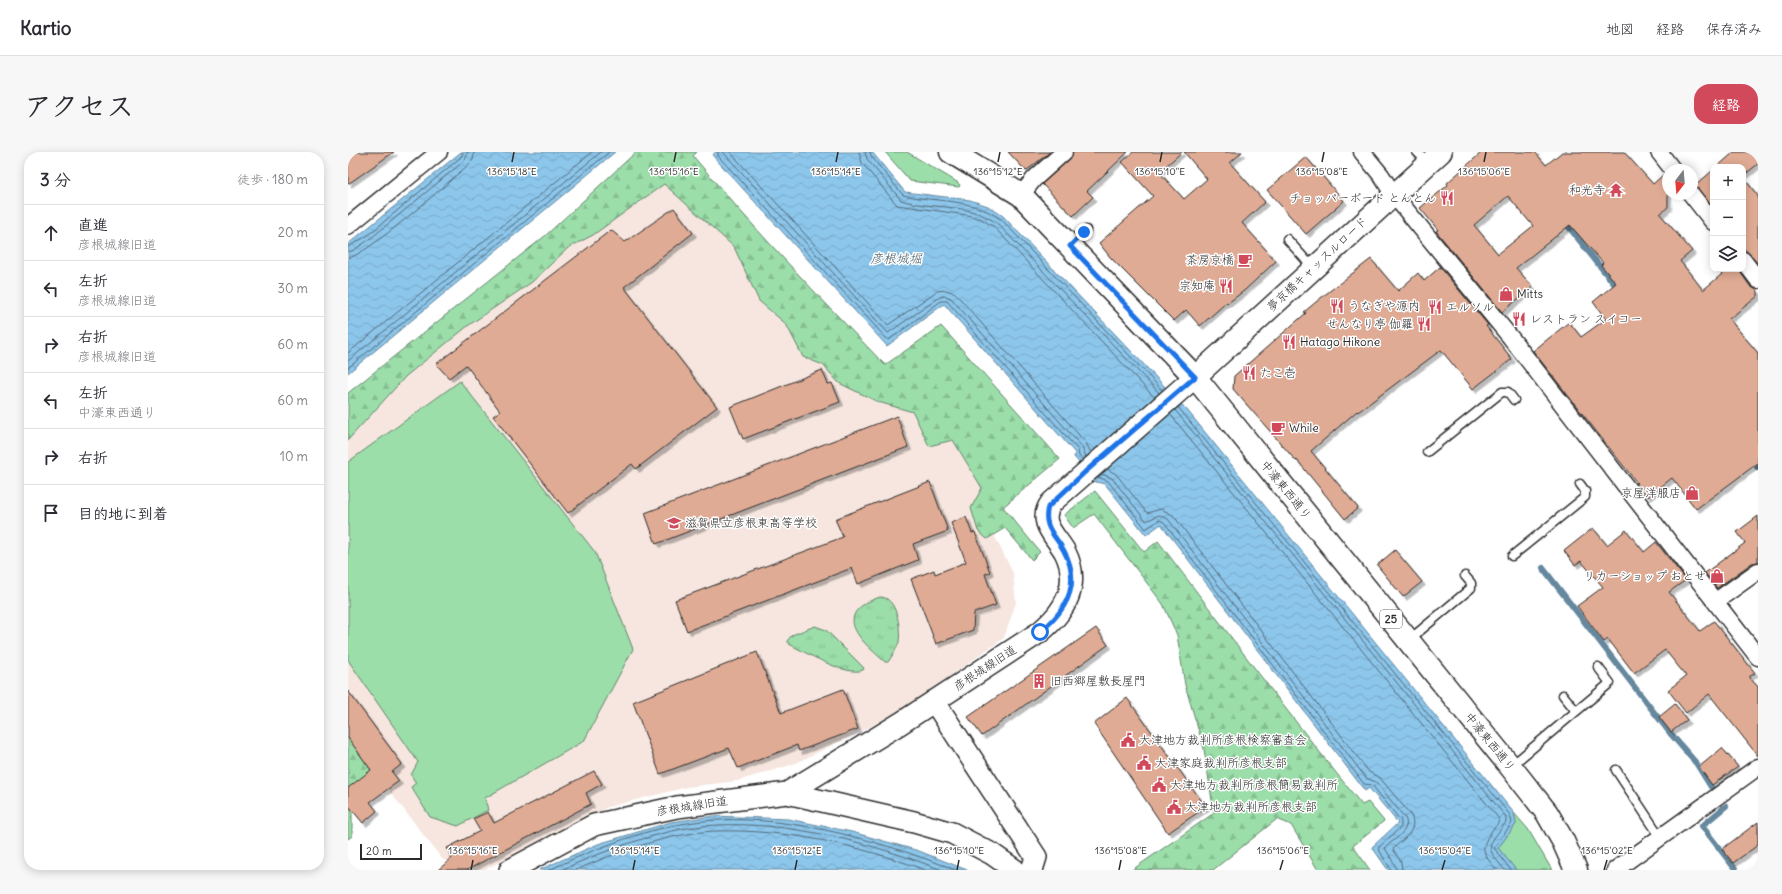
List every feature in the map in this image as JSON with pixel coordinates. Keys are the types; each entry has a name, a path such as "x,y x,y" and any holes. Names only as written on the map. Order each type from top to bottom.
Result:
{"main road":[{"name":"中濠東西通り","path":"955,153 1021,195 1195,377 1547,813 1563,841 1576,870"}],"street":[{"path":"348,226 439,152"},
{"path":"1021,195 1034,179 1064,152"},
{"path":"1362,152 1381,175 1393,194 1514,336 1682,551 1716,601 1748,636 1758,657"},
{"name":"夢京橋キャッスルロード","path":"1195,377 1393,194 1429,156"},
{"path":"1696,200 1710,218"},
{"path":"1746,264 1758,280"},
{"name":"彦根城線旧道","path":"787,794 934,701 1056,620 1065,606 1070,594 1072,580 1070,566 1064,551 1050,531 1046,522 1046,513 1051,503 1195,377"},
{"path":"1716,601 1758,571"},
{"path":"934,701 1036,857 1032,870"},
{"path":"1616,870 1758,767"},
{"name":"彦根城線旧道","path":"510,870 594,825 677,807 787,794 914,822 952,833 992,854 1015,870"}],"lane":[{"path":"1070,246 1086,230"},
{"path":"1287,239 1313,268"},
{"path":"1426,452 1502,392 1508,392 1514,400"},
{"path":"1512,556 1585,497 1585,491 1580,484"},
{"path":"1408,640 1471,588 1471,583 1465,576"},
{"path":"1510,766 1610,683 1598,667"},
{"path":"1563,695 1576,711"},
{"path":"1616,770 1661,838"}],"shaded area":[{"name":"滋賀県立彦根東高等学校","path":"665,152 872,364 996,464 1005,508 995,537 1013,573 1016,602 1004,638 898,713 794,764 737,781 687,787 608,807 484,870 463,870 442,859 348,737 348,415"}],"green space":[{"path":"636,152 697,152 693,156 739,210 885,365 941,326 1060,459 1003,507 1040,552 1032,560 1005,528 987,539 978,531 971,508 982,488 953,440 929,446 913,412 878,402 839,383 823,365 803,357 786,324 759,301 734,247 664,184 593,235 568,248 532,282 469,325 406,376 348,440 348,393 545,236"},
{"path":"885,152 907,152 960,185 959,187 910,181"},
{"path":"460,381 595,552 633,649 584,741 485,798 488,810 458,826 430,817 411,787 416,783 411,775 418,762 348,660 348,462"},
{"path":"1095,491 1144,552 1158,541 1336,773 1362,805 1368,802 1384,821 1353,846 1370,870 1318,870 1291,825 1277,819 1213,870 1132,870 1214,813 1204,749 1185,685 1177,635 1163,604 1094,514 1073,528 1064,515"},
{"path":"880,597 886,598 894,608 897,614 899,629 899,642 896,650 888,662 885,662 865,643 854,628 853,620 856,612 863,605"},
{"path":"815,626 826,630 864,668 863,670 847,670 836,667 789,644 787,641 792,635"},
{"path":"348,737 383,788 348,797"},
{"path":"348,804 352,811 352,836 348,839"},
{"path":"1514,813 1528,829 1552,870 1516,870 1498,848 1516,824"}],"water":[{"path":"461,152 615,152 348,373 348,244"},
{"name":"彦根城堀","path":"716,152 872,152 905,192 970,200 988,206 1003,216 1187,410 1514,813 1516,824 1498,848 1516,870 1388,870 1372,847 1398,823 1369,788 1365,791 1161,524 1146,535 1105,484 1096,482 1074,457 1075,453 944,304 887,346 712,155"},
{"path":"714,816 788,819 852,832 919,851 967,870 539,870 598,844 671,822"}],"building":[{"path":"348,152 394,152 348,184"},
{"path":"1008,152 1050,152 1026,171"},
{"path":"1073,152 1128,152 1087,191 1093,197 1073,216 1042,184 1070,159"},
{"path":"1133,152 1182,152 1159,172 1184,199 1207,179 1184,152 1242,152 1230,163 1265,202 1242,223 1276,261 1245,290 1228,303 1227,302 1200,326 1186,310 1174,321 1110,257 1099,243 1153,196 1122,162"},
{"path":"1482,152 1535,152 1546,165 1562,152 1624,152 1653,184 1662,176 1662,200 1668,200 1668,207 1660,214 1692,251 1680,261 1703,290 1724,272 1740,272 1750,286 1758,291 1758,296 1729,319 1758,353 1758,463 1696,509 1672,478 1648,497 1533,351 1569,322 1581,337 1606,319 1593,302 1616,283 1601,265 1603,263 1570,225 1516,268 1533,287 1502,312 1436,231 1438,230 1420,208 1448,185 1447,183","holes":["1508,196 1533,226 1498,254 1474,225"]},
{"path":"1734,152 1758,152 1758,164 1746,174 1746,164 1720,164"},
{"path":"1306,157 1344,201 1306,234 1267,190"},
{"path":"1710,173 1710,204 1698,190 1698,183"},
{"path":"1746,181 1758,196 1758,264 1746,250"},
{"path":"674,208 693,233 624,287 717,407 636,469 632,464 568,513 493,416 500,411 466,365 449,378 436,364 611,230 625,242"},
{"path":"1371,259 1398,291 1418,273 1424,281 1440,267 1488,325 1486,326 1512,359 1473,389 1441,350 1358,412 1357,411 1311,451 1358,508 1345,519 1297,460 1296,461 1233,389 1234,376 1306,313 1304,312"},
{"path":"822,370 828,384 832,383 840,402 743,439 730,407"},
{"path":"897,416 908,447 656,544 645,513"},
{"path":"930,482 948,531 913,544 918,560 858,584 852,568 687,631 675,600 843,537 835,519"},
{"path":"1758,516 1758,562 1752,563 1717,588 1705,573 1745,543 1737,532"},
{"path":"966,517 972,533 975,532 990,572 985,574 996,605 974,613 973,630 936,644 911,579 934,570 935,574 966,562 951,523"},
{"path":"1593,528 1607,545 1626,530 1644,552 1656,542 1686,580 1669,592 1700,631 1714,621 1755,673 1749,677 1758,687 1758,756 1709,694 1686,713 1668,690 1686,676 1665,650 1634,673 1608,639 1604,642 1577,606 1603,587 1581,561 1575,565 1564,551"},
{"path":"1395,550 1422,582 1403,597 1377,565"},
{"name":"旧西郷屋敷長屋門","path":"1096,628 1108,645 982,736 968,717"},
{"path":"757,652 781,713 843,689 858,729 799,751 797,745 738,768 729,748 660,774 633,702"},
{"path":"348,691 402,764 392,772 399,781 370,802 377,811 363,823 348,805 348,788 371,770 348,738"},
{"path":"1127,698 1206,807 1168,833 1094,724"},
{"path":"1675,704 1687,720 1671,732 1659,717"},
{"path":"1722,748 1738,767 1712,785 1699,767"},
{"path":"594,771 602,784 586,793 591,804 467,870 438,870 452,858 447,848 480,831 473,819 488,812 494,823"},
{"path":"1758,822 1758,845 1733,863 1722,849"}],"waterway":[{"path":"1564,221 1619,290"},
{"path":"1752,460 1758,468"},
{"path":"1543,568 1670,733 1696,763 1711,787"},
{"path":"1726,806 1702,826 1736,870"}],"place":[{"name":"和光寺","path":"1616,190"},
{"name":"チョッパーボード とんとん","path":"1447,198"},
{"name":"茶房京橋","path":"1245,260"},
{"name":"宗知庵","path":"1226,286"},
{"name":"Mitts","path":"1506,294"},
{"name":"うなぎや源内","path":"1337,306"},
{"name":"エルソル","path":"1435,307"},
{"name":"レストラン スイコー","path":"1519,319"},
{"name":"せんなり亭 伽羅","path":"1424,324"},
{"name":"Hatago Hikone","path":"1289,342"},
{"name":"たこ壱","path":"1249,373"},
{"name":"While","path":"1278,428"},
{"name":"京屋洋服店","path":"1692,493"},
{"name":"滋賀県立彦根東高等学校","path":"674,523"},
{"name":"リカーショップ おとせ","path":"1717,576"},
{"name":"旧西郷屋敷長屋門","path":"1039,681"},
{"name":"大津地方裁判所彦根検察審査会","path":"1128,740"},
{"name":"大津家庭裁判所彦根支部","path":"1144,763"},
{"name":"大津地方裁判所彦根簡易裁判所","path":"1159,785"},
{"name":"大津地方裁判所彦根支部","path":"1174,807"}],"route":[{"path":"1040,632 1056,620 1065,606 1070,594 1072,580 1070,566 1064,551 1050,531 1046,522 1048,507 1085,472 1195,377 1070,246 1084,232"}]}
